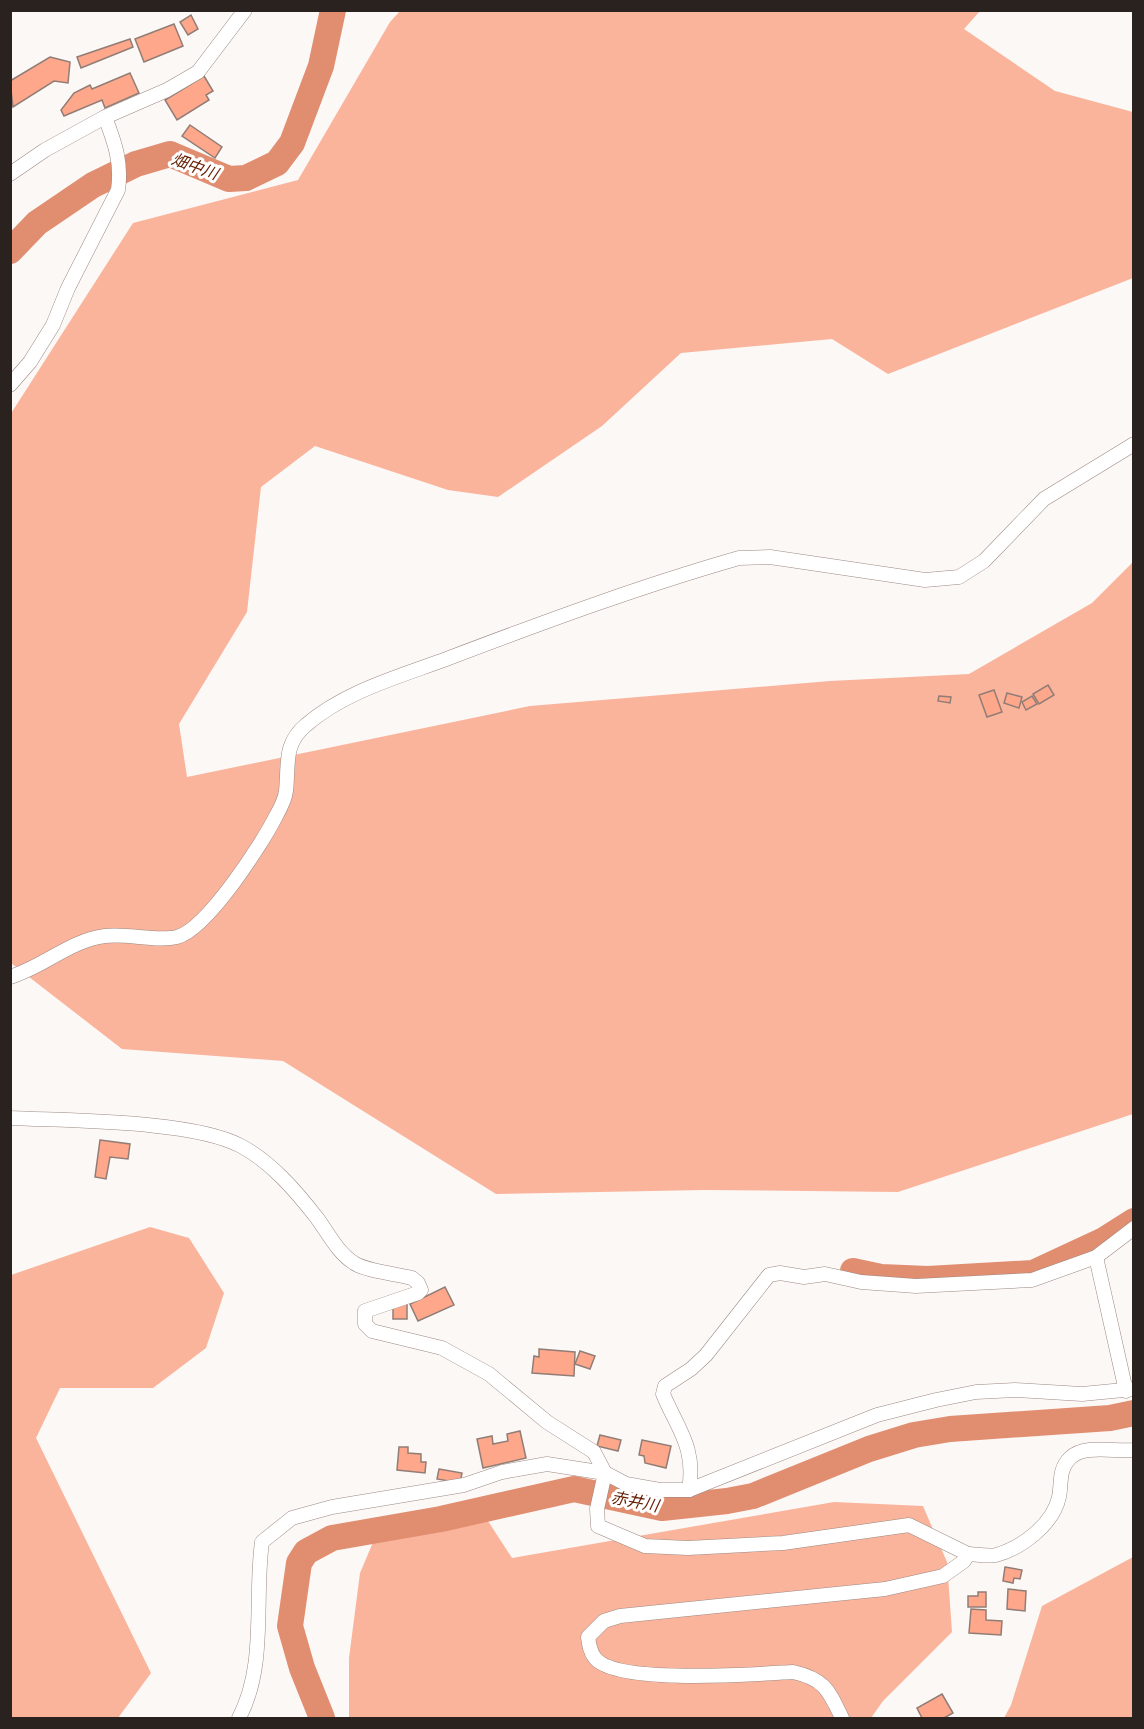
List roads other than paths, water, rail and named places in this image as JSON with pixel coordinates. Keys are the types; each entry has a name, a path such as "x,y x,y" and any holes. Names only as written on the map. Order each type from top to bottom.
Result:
{"street":[{"path":"10,174 45,150 105,117 167,90 198,72 245,10"},
{"path":"10,385 30,362 53,325 68,288 118,190 120,175 118,150 105,117"},
{"path":"10,977 32,970 77,944 105,936 177,937 200,924 217,906 258,847 276,816 286,793 289,744 306,725 371,687 516,633 739,558 770,557 925,580 959,577 984,561 1044,499 1134,444"},
{"path":"10,1118 177,1130 213,1136 240,1145 286,1181 341,1251 355,1264 405,1276 418,1283 421,1290 418,1293 365,1311 365,1324 372,1331 441,1348 489,1374 547,1422 594,1452 604,1478 597,1509 598,1526 645,1546 688,1548 783,1543 909,1525 968,1554 994,1555 1018,1545 1035,1533 1051,1515 1059,1498 1060,1474 1070,1457 1090,1450 1134,1450"},
{"path":"689,1490 691,1459 683,1430 663,1394 665,1386 691,1370 706,1355 769,1275 780,1273 804,1277 825,1274 861,1282 916,1286 1032,1280 1096,1257 1134,1228"},
{"path":"239,1719 249,1699 255,1661 258,1569 262,1542 292,1518 332,1507 464,1485 502,1472 548,1464 626,1484 660,1490 689,1490 878,1415 936,1400 976,1392 1015,1390 1082,1394 1130,1390 1096,1257"},
{"path":"842,1719 822,1682 804,1675 793,1672 681,1676 634,1673 606,1666 595,1659 589,1648 588,1636 604,1621 620,1616 885,1589 943,1576 964,1562 968,1554"}],"waterway":[{"name":"畑中川","path":"10,251 37,223 93,185 136,164 170,154 229,179 246,178 277,163 292,143 321,66 333,10"},
{"path":"853,1271 881,1277 928,1279 1033,1273 1104,1240 1134,1221"},
{"name":"赤井川","path":"322,1718 302,1668 290,1626 299,1563 306,1552 332,1538 441,1519 574,1489 662,1508 727,1501 753,1496 869,1449 914,1435 950,1429 1110,1418 1134,1413"}]}
